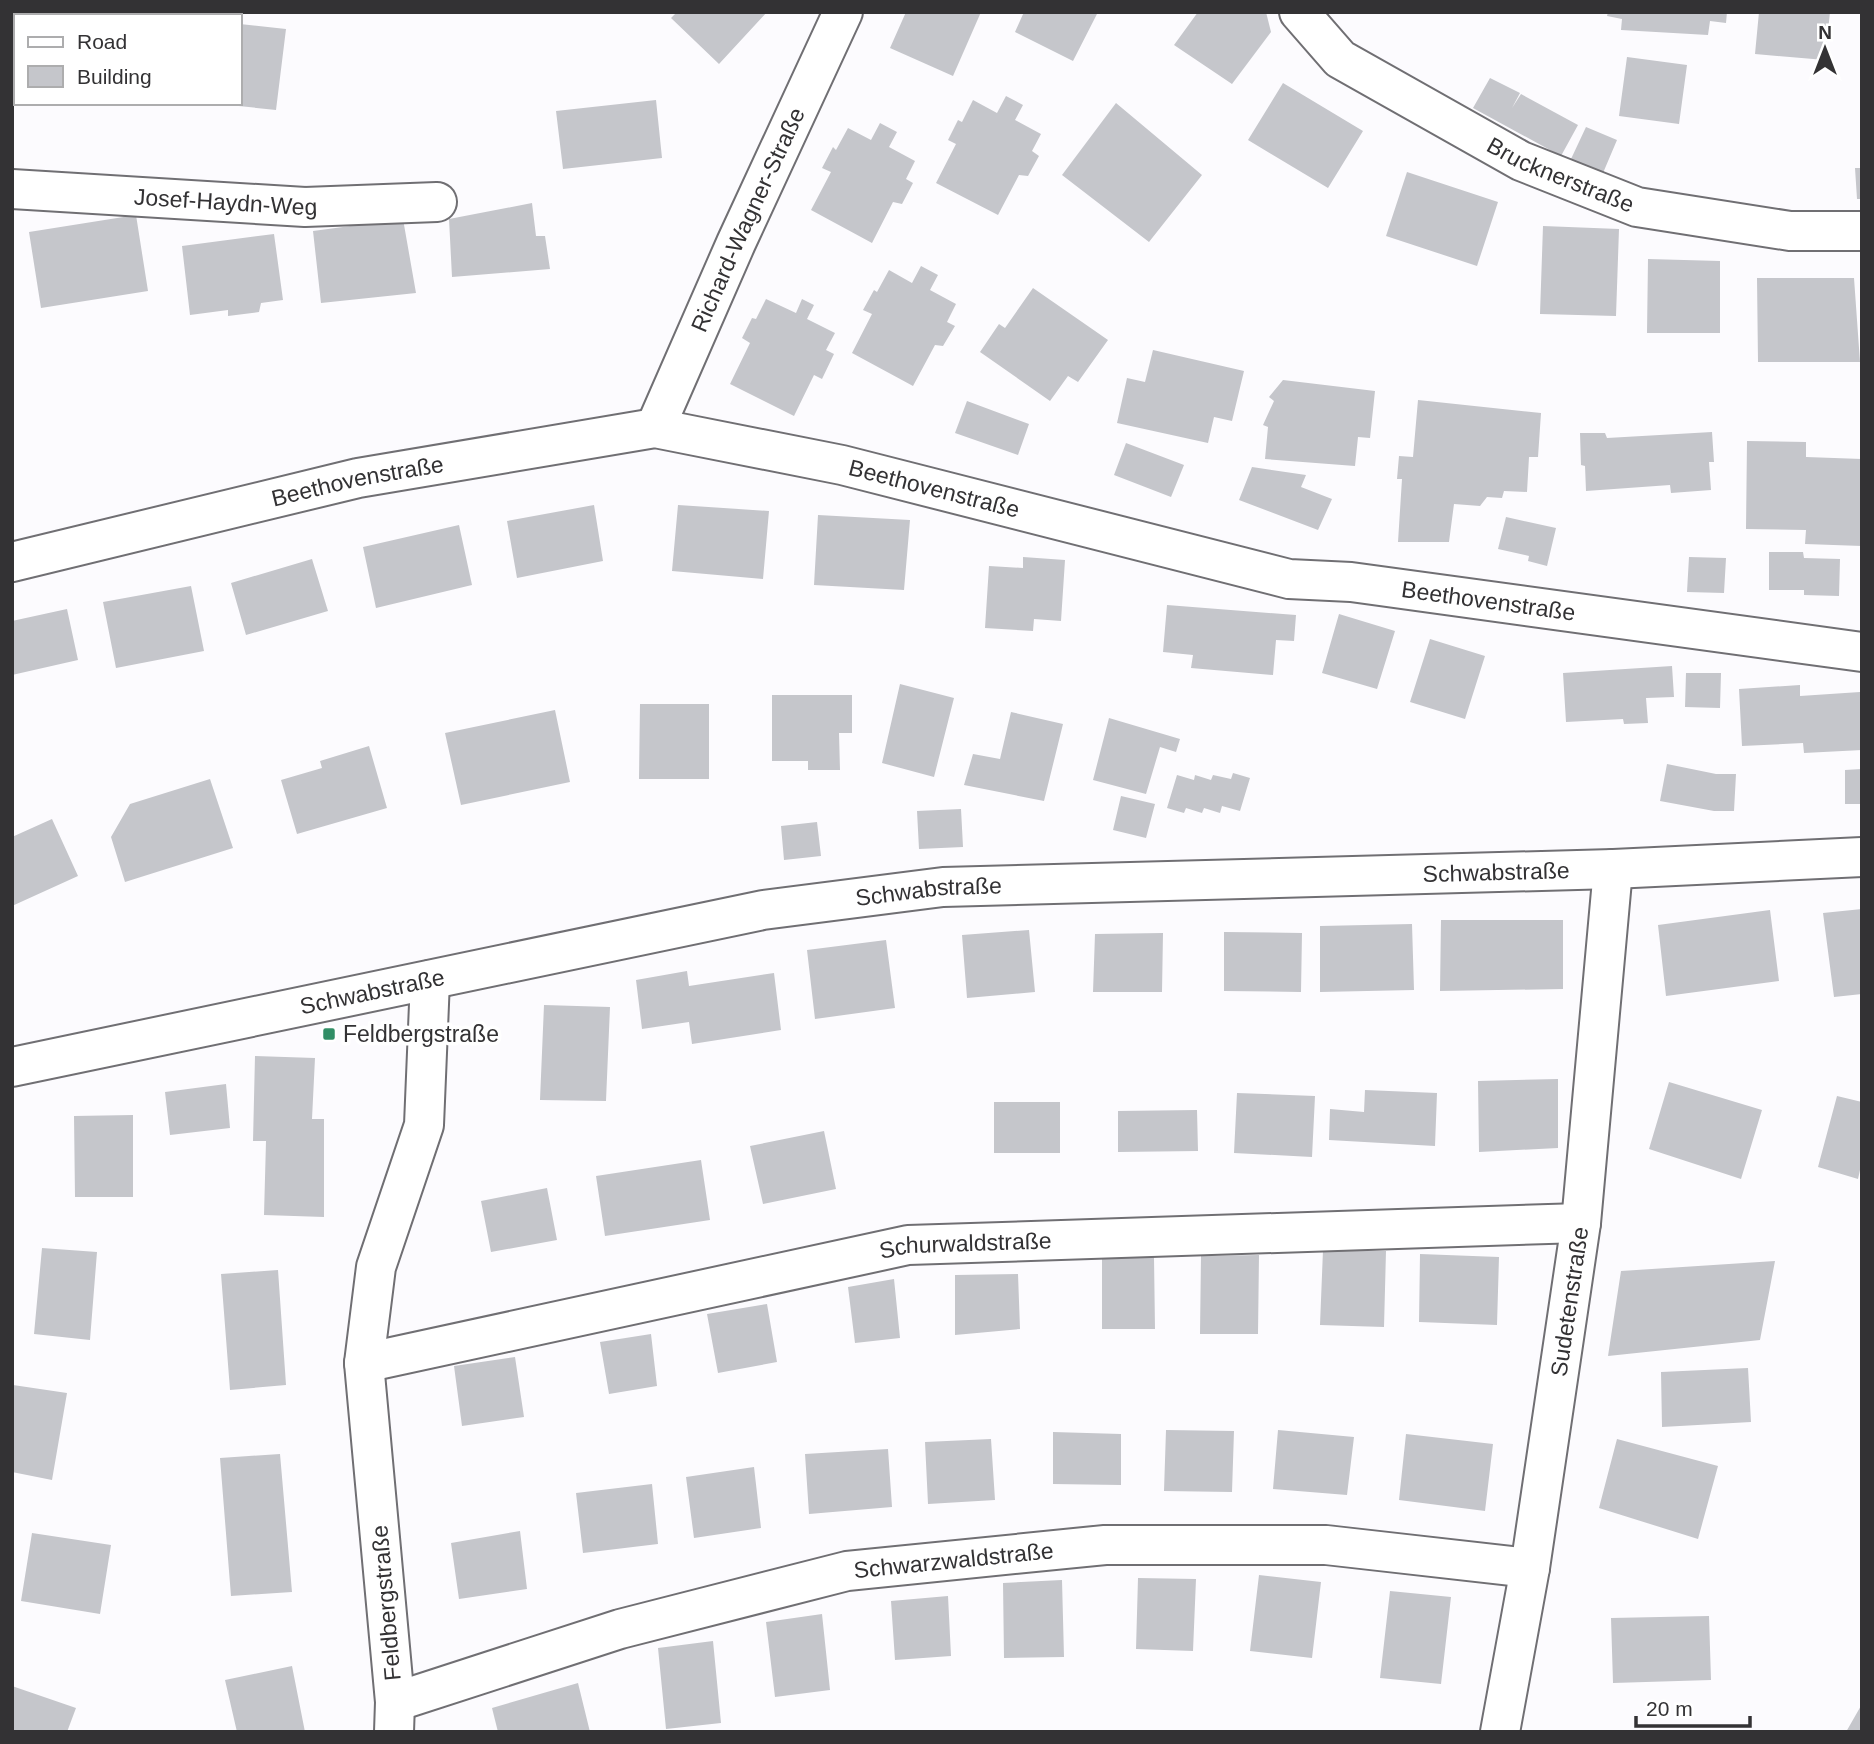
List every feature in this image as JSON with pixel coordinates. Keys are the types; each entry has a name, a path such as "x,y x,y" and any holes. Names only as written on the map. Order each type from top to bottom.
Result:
{"street":[{"name":"Richard-Wagner-Straße","path":"655,428 736,243 843,12"},
{"name":"Brucknerstraße","path":"1299,12 1339,59 1521,161 1637,207 1790,231 1862,231"},
{"name":"Josef-Haydn-Weg","path":"12,189 305,207 437,202"},
{"name":"Beethovenstraße","path":"12,562 358,478 655,428 842,465 1289,579 1351,582 1862,652"},
{"name":"Schwabstraße","path":"12,1067 763,910 943,887 1613,869 1862,857"},
{"name":"Sudetenstraße","path":"1500,1732 1530,1568 1581,1223 1613,869"},
{"name":"Feldbergstraße","path":"394,1717 364,1363 376,1267 424,1125 430,980"},
{"name":"Schurwaldstraße","path":"364,1363 908,1245 1581,1223"},
{"name":"Schwarzwaldstraße","path":"394,1717 620,1629 846,1571 1119,1545 1326,1545 1530,1568"}],"building":[{"path":"12,12 68,12 14,14 12,47"},
{"path":"677,12 767,12 719,64 671,18"},
{"path":"906,12 981,12 953,76 890,48"},
{"path":"1024,12 1098,12 1073,61 1015,32"},
{"path":"1198,12 1266,12 1271,32 1232,84 1174,45"},
{"path":"1608,12 1727,12 1726,23 1710,21 1708,35 1621,30 1622,19 1607,16"},
{"path":"1759,12 1830,12 1825,60 1755,54"},
{"path":"242,24 286,29 276,110 229,105 242,105"},
{"path":"1627,57 1687,65 1679,124 1619,116"},
{"path":"1490,78 1520,93 1512,108 1521,94 1578,125 1561,156 1473,108"},
{"path":"1283,83 1363,131 1328,188 1248,140"},
{"path":"1006,96 1023,105 1015,120 1041,134 1032,151 1039,156 1028,176 1019,175 998,215 936,183 956,144 948,140 958,120 962,122 973,100 997,113"},
{"path":"656,100 662,158 563,169 556,111"},
{"path":"1116,103 1202,175 1149,242 1062,175"},
{"path":"880,123 897,132 889,147 915,161 906,179 913,183 902,204 893,202 872,243 811,210 831,172 822,168 833,147 836,150 848,128 871,140"},
{"path":"1586,127 1617,140 1603,173 1571,159"},
{"path":"1855,168 1862,168 1862,199 1857,199"},
{"path":"1407,172 1498,202 1477,266 1386,236"},
{"path":"532,203 536,236 545,236 550,269 452,277 449,219"},
{"path":"136,215 148,291 41,308 29,232"},
{"path":"403,219 416,293 321,303 313,231"},
{"path":"1543,226 1619,229 1616,316 1540,314"},
{"path":"274,234 283,300 261,303 259,312 228,316 228,310 190,315 182,246"},
{"path":"1648,259 1720,261 1720,333 1647,333"},
{"path":"921,266 938,275 930,290 956,304 947,322 955,326 943,346 935,345 913,386 852,353 872,314 863,310 889,270 912,283"},
{"path":"1757,278 1854,278 1860,362 1758,362"},
{"path":"1033,288 1108,340 1078,382 1068,376 1050,401 980,352 999,324 1005,328"},
{"path":"766,299 796,313 802,299 814,305 807,319 835,333 826,350 834,354 822,379 814,375 794,416 730,384 750,343 742,338"},
{"path":"1153,350 1244,371 1232,421 1214,417 1208,443 1117,423 1127,378 1145,382"},
{"path":"1283,380 1375,391 1370,438 1358,437 1355,466 1265,459 1268,427 1263,425 1274,401 1269,397"},
{"path":"1418,400 1541,413 1538,457 1529,457 1527,492 1504,491 1502,498 1487,497 1480,506 1454,504 1449,542 1398,542 1402,479 1397,479 1399,456 1413,457"},
{"path":"967,401 1029,424 1018,455 955,433"},
{"path":"1712,432 1714,462 1709,462 1711,490 1671,493 1670,485 1586,491 1585,466 1581,465 1580,433 1605,433 1607,438"},
{"path":"1747,441 1806,442 1806,457 1862,459 1862,546 1805,544 1806,530 1746,529"},
{"path":"1126,443 1184,465 1171,497 1114,475"},
{"path":"1252,467 1306,475 1301,487 1332,499 1318,530 1239,500"},
{"path":"594,505 603,561 517,578 507,521"},
{"path":"678,505 769,511 763,579 672,571"},
{"path":"818,515 910,520 904,590 814,585"},
{"path":"1506,517 1556,528 1547,566 1528,561 1529,556 1498,549"},
{"path":"459,525 472,585 376,608 363,547"},
{"path":"1769,552 1803,552 1804,558 1840,559 1839,596 1804,595 1804,590 1769,590"},
{"path":"1023,557 1065,560 1061,621 1034,619 1033,631 985,628 989,566 1023,568"},
{"path":"1689,557 1726,558 1724,593 1687,592"},
{"path":"312,559 328,611 246,635 231,583"},
{"path":"191,586 204,651 116,668 103,602"},
{"path":"1167,605 1296,615 1294,641 1276,640 1273,675 1191,668 1193,655 1163,652"},
{"path":"67,609 78,660 12,675 12,621"},
{"path":"1339,614 1395,631 1377,689 1322,673"},
{"path":"1430,639 1485,656 1465,719 1410,702"},
{"path":"1672,666 1674,697 1646,698 1648,723 1624,724 1623,719 1566,722 1563,673"},
{"path":"1686,673 1721,673 1720,708 1685,707"},
{"path":"900,684 954,698 934,777 882,763"},
{"path":"1800,685 1800,696 1860,692 1862,750 1804,753 1803,743 1742,746 1739,689"},
{"path":"772,695 852,695 852,733 839,733 840,770 808,770 808,761 772,761"},
{"path":"640,704 709,704 709,779 639,779"},
{"path":"555,710 570,782 461,805 445,733"},
{"path":"1011,712 1063,724 1044,801 964,785 973,754 1000,759"},
{"path":"1109,718 1180,739 1176,752 1160,747 1146,794 1093,780"},
{"path":"369,746 387,808 297,834 281,780 322,768 320,761"},
{"path":"1667,764 1716,774 1736,774 1734,811 1714,811 1660,801"},
{"path":"1862,769 1862,804 1845,804 1845,770"},
{"path":"1233,773 1250,778 1240,811 1222,806 1220,813 1204,808 1202,813 1186,808 1184,813 1167,808 1177,775 1194,780 1195,775 1211,780 1213,775 1231,779"},
{"path":"210,779 233,848 125,882 111,837 130,804"},
{"path":"1121,796 1155,804 1146,838 1113,830"},
{"path":"961,809 963,847 919,849 917,811"},
{"path":"52,819 78,876 12,906 12,837"},
{"path":"817,822 821,856 784,860 781,826"},
{"path":"1862,909 1862,994 1834,997 1823,913"},
{"path":"1770,910 1779,981 1666,996 1658,925"},
{"path":"1441,920 1563,920 1563,989 1440,991"},
{"path":"1412,924 1414,990 1320,992 1320,926"},
{"path":"1029,930 1035,992 967,998 962,935"},
{"path":"1224,932 1302,933 1301,992 1224,991"},
{"path":"1163,933 1162,992 1093,992 1095,934"},
{"path":"886,940 895,1008 815,1019 807,950"},
{"path":"687,971 689,986 774,973 781,1030 692,1044 689,1022 642,1029 636,980"},
{"path":"544,1005 610,1007 606,1101 540,1100"},
{"path":"255,1056 315,1058 312,1119 324,1119 324,1217 264,1215 266,1141 253,1141"},
{"path":"1558,1079 1558,1148 1479,1152 1478,1081"},
{"path":"1669,1082 1762,1110 1741,1179 1649,1149"},
{"path":"226,1084 230,1128 170,1135 165,1092"},
{"path":"1365,1090 1437,1093 1435,1146 1329,1140 1330,1109 1364,1112"},
{"path":"1237,1093 1315,1096 1312,1157 1234,1153"},
{"path":"1837,1096 1862,1102 1862,1161 1858,1179 1818,1167"},
{"path":"994,1102 1060,1102 1060,1153 994,1153"},
{"path":"1197,1110 1198,1151 1118,1152 1118,1111"},
{"path":"133,1115 133,1197 75,1197 74,1116"},
{"path":"824,1131 836,1189 763,1204 750,1146"},
{"path":"701,1160 710,1220 605,1236 596,1176"},
{"path":"547,1188 557,1240 491,1252 481,1201"},
{"path":"42,1248 97,1252 90,1340 34,1334"},
{"path":"1323,1250 1386,1251 1384,1327 1320,1325"},
{"path":"1420,1254 1499,1257 1497,1325 1419,1322"},
{"path":"1259,1255 1258,1334 1200,1334 1201,1256"},
{"path":"1154,1257 1155,1329 1102,1329 1102,1258"},
{"path":"1775,1261 1760,1340 1608,1356 1621,1271"},
{"path":"278,1270 286,1385 230,1390 221,1274"},
{"path":"1018,1274 1020,1329 955,1335 955,1275"},
{"path":"894,1279 900,1338 855,1343 848,1287"},
{"path":"767,1304 777,1362 718,1373 707,1314"},
{"path":"651,1334 657,1386 609,1394 600,1342"},
{"path":"515,1357 524,1417 462,1426 454,1366"},
{"path":"1748,1368 1751,1422 1662,1427 1661,1372"},
{"path":"13,1385 67,1393 52,1480 12,1472"},
{"path":"1166,1430 1234,1431 1232,1492 1164,1491"},
{"path":"1278,1430 1354,1437 1347,1495 1273,1489"},
{"path":"1053,1432 1121,1434 1121,1485 1053,1484"},
{"path":"1406,1434 1493,1444 1485,1511 1399,1500"},
{"path":"991,1439 995,1500 928,1504 925,1442"},
{"path":"1617,1439 1718,1466 1698,1539 1599,1508"},
{"path":"888,1449 892,1507 809,1514 805,1454"},
{"path":"280,1454 292,1592 231,1596 220,1458"},
{"path":"754,1467 761,1528 694,1538 686,1477"},
{"path":"652,1484 658,1544 583,1553 576,1493"},
{"path":"520,1531 527,1589 459,1599 451,1543"},
{"path":"32,1533 111,1545 100,1614 21,1601"},
{"path":"1259,1575 1321,1582 1312,1658 1250,1651"},
{"path":"1138,1578 1196,1579 1193,1651 1136,1649"},
{"path":"1062,1580 1064,1657 1004,1658 1003,1583"},
{"path":"1390,1591 1451,1597 1441,1684 1380,1678"},
{"path":"948,1596 951,1656 895,1660 891,1601"},
{"path":"822,1614 830,1690 775,1697 766,1622"},
{"path":"1709,1616 1711,1680 1613,1683 1611,1618"},
{"path":"713,1641 721,1723 666,1729 658,1648"},
{"path":"292,1666 305,1732 237,1732 225,1680"},
{"path":"578,1683 590,1732 498,1732 492,1708"},
{"path":"12,1686 76,1708 67,1732 12,1732"},
{"path":"1862,1704 1862,1732 1846,1732"}],"place":[{"name":"Feldbergstraße","path":"329,1034"}]}
